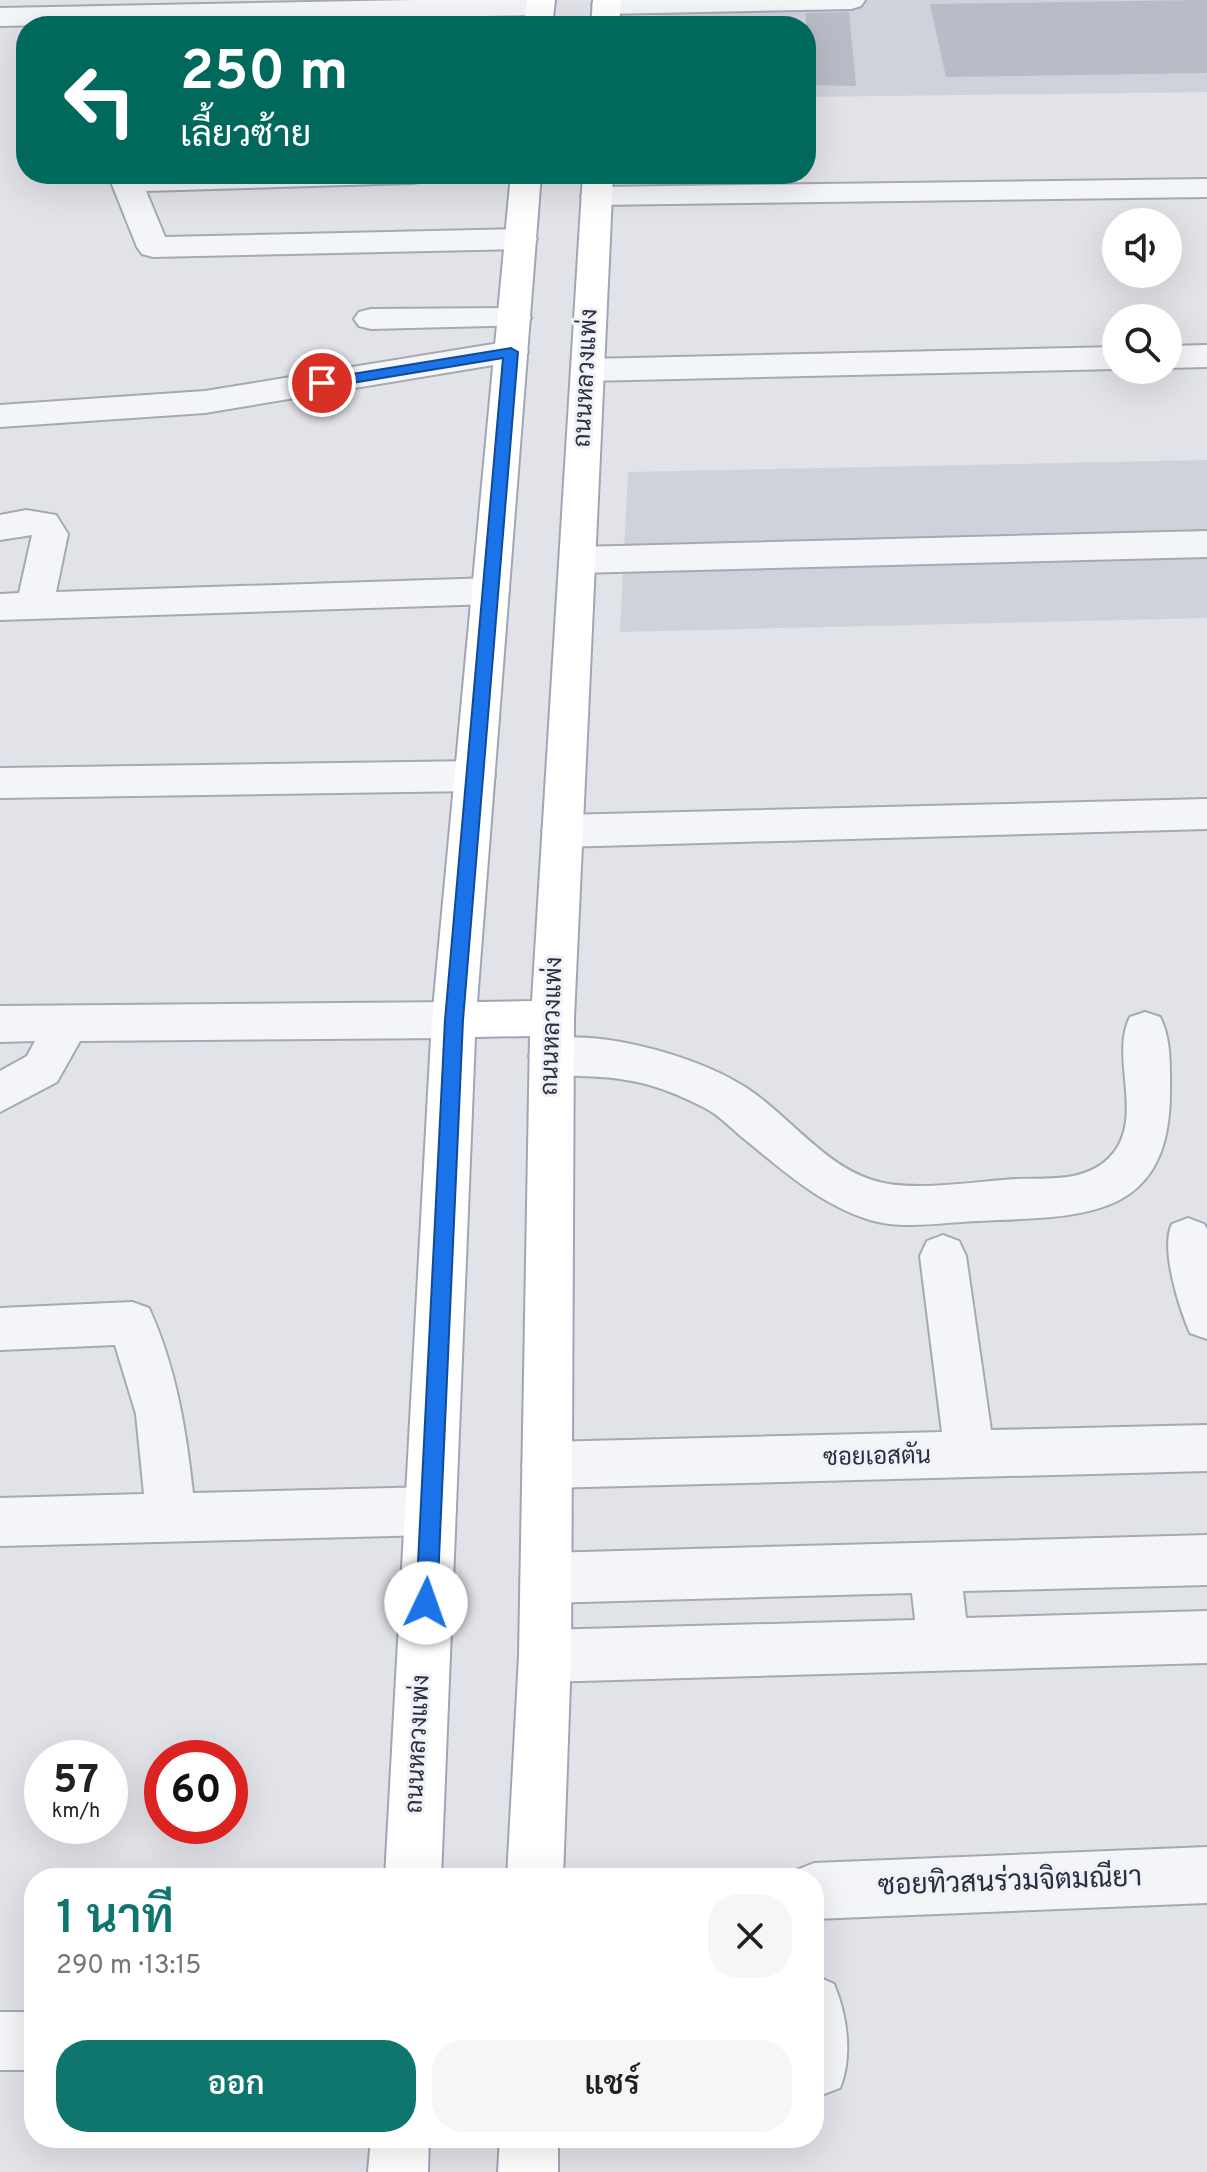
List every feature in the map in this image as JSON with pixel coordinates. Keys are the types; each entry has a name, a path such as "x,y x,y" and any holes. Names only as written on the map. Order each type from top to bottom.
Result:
{"main road":[{"name":"ถนนหลวงแพ่ง","path":"413,1868 454,1020 525,184"},
{"name":"ถนนหลวงแพ่ง","path":"535,1868 545,1656 552,1037 598,185"},
{"path":"454,1020 552,1037"},
{"path":"398,2172 399,2148"},
{"path":"528,2172 529,2148"}],"street":[{"path":"606,10 683,8 723,14 851,0"},
{"path":"0,17 41,8 540,11"},
{"path":"128,184 153,247 521,239"},
{"path":"598,185 1207,188"},
{"path":"371,319 512,335"},
{"path":"0,416 205,402 512,335"},
{"path":"1182,357 1207,356"},
{"path":"588,370 1102,358"},
{"path":"0,528 13,522 43,524 50,534 18,606 491,591"},
{"path":"578,560 1207,544"},
{"path":"0,783 475,776"},
{"path":"562,831 1207,814"},
{"path":"0,1024 454,1020"},
{"path":"0,1093 42,1069 67,1024"},
{"path":"552,1037 624,1061 673,1072 725,1097 833,1185 873,1201 910,1204 1077,1196 1099,1191 1123,1177 1138,1155 1150,1118 1145,1030"},
{"path":"1188,1238 1207,1318"},
{"path":"943,1256 970,1456"},
{"path":"0,1329 132,1323 160,1414 171,1517"},
{"name":"ซอยเอสตัน","path":"547,1465 1207,1448"},
{"path":"0,1522 431,1511"},
{"path":"546,1578 1207,1560"},
{"path":"934,1568 944,1644"},
{"path":"545,1656 1207,1637"},
{"name":"ซอยทิวสนร่วมจิตมณียา","path":"824,1891 1207,1875"},
{"path":"0,2041 24,2041"}],"shaded area":[{"path":"658,0 1207,0 1207,92 816,97 816,16 657,16"},
{"path":"1207,460 1207,618 620,632 628,472"}],"building":[{"path":"1207,0 1207,73 946,77 930,4"},
{"path":"849,12 856,86 816,85 816,16 806,16 806,13"}],"route":[{"path":"322,383 511,352 454,1020 426,1603"}]}
